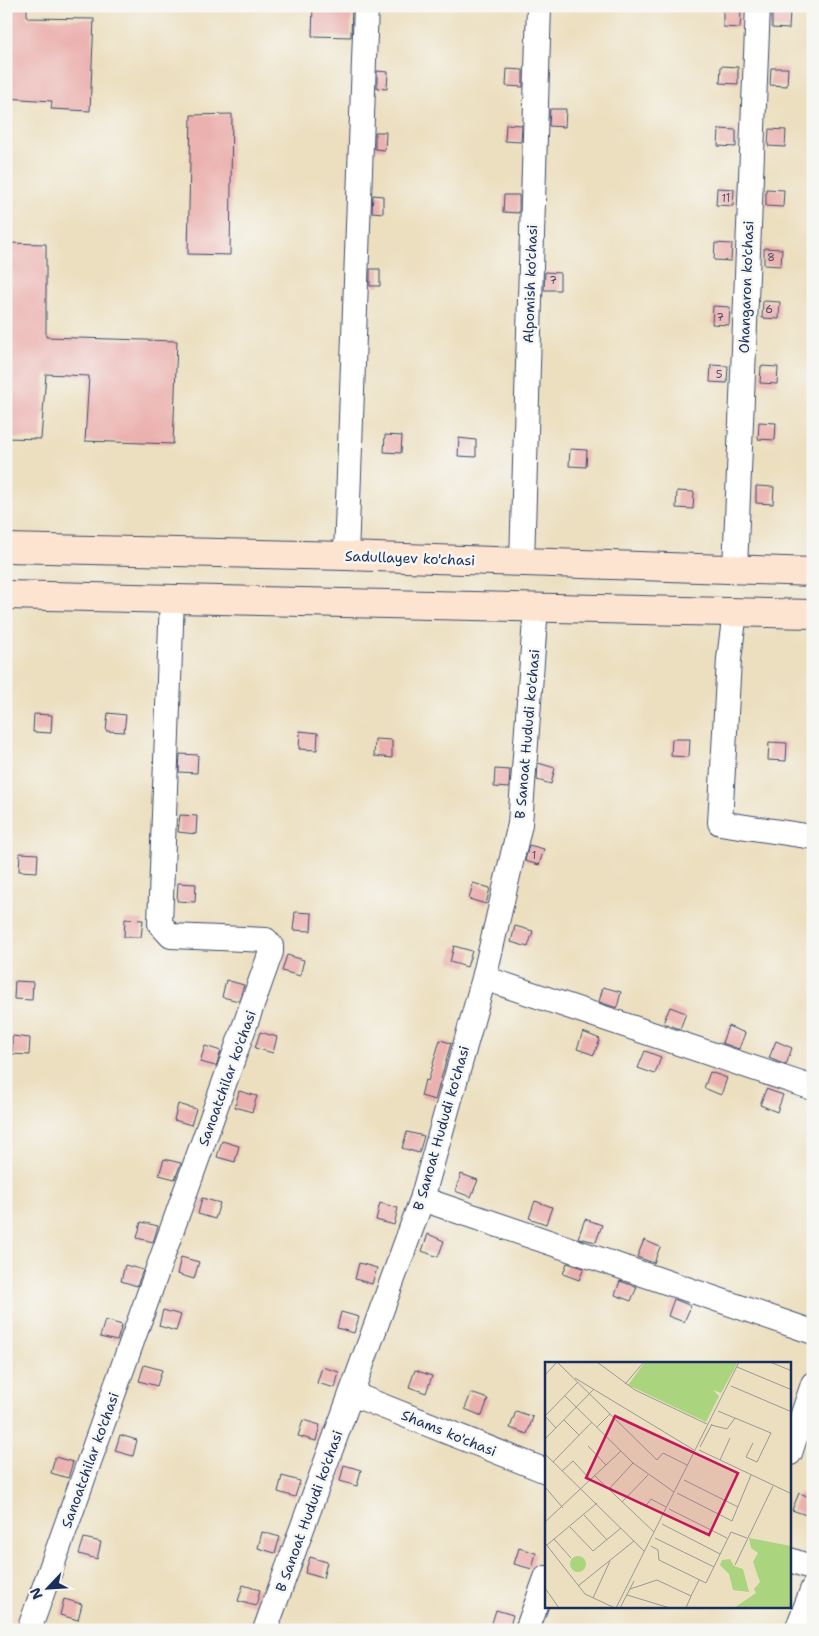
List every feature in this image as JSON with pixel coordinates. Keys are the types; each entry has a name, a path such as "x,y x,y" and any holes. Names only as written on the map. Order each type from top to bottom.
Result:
{"main road":[{"name":"Sadullayev ko'chasi","path":"6,548 346,556 813,572"},
{"path":"6,595 813,614"}],"street":[{"path":"346,556 366,6"},
{"name":"Alpomish ko'chasi","path":"522,562 539,6"},
{"name":"Ohangaron ko'chasi","path":"735,569 758,6"},
{"name":"Sanoatchilar ko'chasi","path":"29,1630 271,952 271,946 266,940 171,936 160,924 172,598"},
{"name":"B Sanoat Hududi ko'chasi","path":"264,1630 422,1199 484,978 520,824 536,607"},
{"path":"734,612 729,659 720,824 813,837"},
{"path":"484,978 813,1088"},
{"path":"422,1199 813,1332"},
{"path":"792,1448 813,1384"},
{"name":"Shams ko'chasi","path":"352,1394 545,1471"},
{"path":"792,1561 813,1568"},
{"path":"527,1630 545,1581"},
{"path":"797,1630 813,1588"}],"building":[{"path":"6,6 27,6 27,18 94,19 90,111 51,109 52,101 6,98"},
{"path":"313,6 352,6 351,37 312,36"},
{"path":"723,10 741,11 740,28 723,27"},
{"path":"772,10 790,11 789,29 772,28"},
{"path":"721,66 738,67 738,84 720,83"},
{"path":"771,68 788,68 787,86 770,85"},
{"path":"507,69 523,70 523,87 506,86"},
{"path":"377,71 388,72 387,89 377,88"},
{"path":"550,109 566,109 565,127 549,126"},
{"path":"232,114 230,255 188,254 191,115"},
{"path":"506,124 522,125 521,142 505,141"},
{"path":"719,129 736,130 736,147 718,146"},
{"path":"769,129 786,130 785,147 768,146"},
{"path":"375,132 386,132 385,150 375,149"},
{"path":"717,188 734,189 733,206 716,205"},
{"path":"766,189 784,190 783,207 766,206"},
{"path":"373,195 383,196 383,213 372,212"},
{"path":"504,195 519,195 519,213 503,212"},
{"path":"6,243 46,244 46,337 177,341 173,444 85,441 89,376 46,374 41,439 6,438"},
{"path":"715,243 732,244 731,261 714,260"},
{"path":"764,248 782,249 781,266 764,265"},
{"path":"370,269 380,269 380,286 370,286"},
{"path":"545,272 560,273 560,290 544,290"},
{"path":"763,301 780,302 779,319 762,318"},
{"path":"713,306 730,307 729,325 712,324"},
{"path":"711,365 728,366 727,383 710,382"},
{"path":"761,366 778,367 777,384 760,383"},
{"path":"759,422 776,423 775,440 758,439"},
{"path":"385,435 402,436 401,453 384,452"},
{"path":"459,438 476,440 476,457 458,456"},
{"path":"570,449 587,450 586,467 569,466"},
{"path":"756,486 774,487 773,504 756,503"},
{"path":"677,491 694,492 693,509 676,508"},
{"path":"108,713 126,715 124,732 106,731"},
{"path":"34,714 52,715 51,733 33,732"},
{"path":"300,731 318,733 317,750 299,749"},
{"path":"375,739 392,740 392,758 374,756"},
{"path":"672,739 690,739 689,757 671,756"},
{"path":"769,742 787,743 786,761 768,760"},
{"path":"180,754 198,755 197,773 179,772"},
{"path":"538,763 555,768 551,784 537,780"},
{"path":"495,769 510,770 509,788 494,787"},
{"path":"180,815 197,816 196,834 178,832"},
{"path":"529,845 544,849 539,865 525,861"},
{"path":"20,853 38,854 37,872 19,871"},
{"path":"178,883 196,884 195,902 177,901"},
{"path":"473,883 490,888 486,904 469,899"},
{"path":"295,912 312,913 311,931 293,930"},
{"path":"125,919 143,920 141,937 124,937"},
{"path":"515,926 533,931 528,947 511,942"},
{"path":"454,946 472,951 467,967 450,962"},
{"path":"287,955 304,960 300,976 282,971"},
{"path":"226,980 244,985 239,1001 222,997"},
{"path":"15,981 33,982 32,1000 14,999"},
{"path":"603,987 621,992 617,1008 599,1002"},
{"path":"670,1007 686,1013 680,1029 663,1023"},
{"path":"728,1026 745,1033 739,1049 722,1043"},
{"path":"260,1032 277,1037 273,1053 255,1048"},
{"path":"583,1032 600,1039 594,1055 577,1049"},
{"path":"12,1036 30,1038 29,1055 12,1054"},
{"path":"440,1040 451,1043 435,1100 421,1096 425,1080 428,1081"},
{"path":"776,1041 792,1048 786,1065 769,1058"},
{"path":"205,1046 221,1051 216,1066 200,1062"},
{"path":"645,1051 661,1057 655,1074 638,1068"},
{"path":"710,1072 727,1078 721,1095 704,1088"},
{"path":"766,1089 783,1095 777,1112 760,1105"},
{"path":"239,1091 257,1096 252,1112 235,1107"},
{"path":"178,1104 196,1109 191,1125 174,1120"},
{"path":"407,1132 424,1136 419,1153 402,1148"},
{"path":"222,1141 239,1146 235,1162 217,1157"},
{"path":"164,1159 181,1163 175,1179 159,1175"},
{"path":"461,1174 478,1180 471,1197 455,1191"},
{"path":"202,1198 220,1203 215,1219 198,1214"},
{"path":"535,1201 552,1207 546,1224 529,1218"},
{"path":"380,1203 398,1208 394,1225 376,1220"},
{"path":"585,1219 602,1225 596,1242 578,1238"},
{"path":"141,1222 158,1226 153,1242 137,1238"},
{"path":"428,1234 444,1241 438,1257 422,1251"},
{"path":"644,1240 660,1247 654,1263 637,1257"},
{"path":"181,1257 199,1262 194,1279 177,1274"},
{"path":"359,1263 377,1268 372,1284 355,1279"},
{"path":"567,1263 584,1268 579,1280 563,1274"},
{"path":"125,1265 143,1270 137,1286 121,1281"},
{"path":"620,1281 637,1287 631,1301 615,1295"},
{"path":"674,1299 691,1306 684,1322 668,1316"},
{"path":"163,1310 181,1315 176,1331 159,1326"},
{"path":"341,1312 359,1317 354,1333 337,1328"},
{"path":"105,1320 122,1325 117,1341 100,1337"},
{"path":"144,1365 162,1370 157,1386 139,1381"},
{"path":"322,1367 339,1372 335,1388 317,1383"},
{"path":"415,1370 432,1376 426,1393 409,1387"},
{"path":"471,1393 488,1399 482,1416 465,1409"},
{"path":"516,1411 533,1417 527,1434 510,1428"},
{"path":"303,1420 320,1425 316,1441 298,1436"},
{"path":"120,1435 137,1440 133,1456 115,1451"},
{"path":"55,1457 73,1462 68,1478 51,1473"},
{"path":"344,1465 361,1470 357,1486 340,1481"},
{"path":"282,1476 300,1481 295,1497 278,1492"},
{"path":"799,1493 813,1498 809,1516 792,1510"},
{"path":"262,1532 280,1537 275,1553 258,1548"},
{"path":"84,1538 101,1542 97,1559 79,1554"},
{"path":"519,1548 536,1553 532,1569 514,1564"},
{"path":"310,1557 327,1562 323,1578 305,1573"},
{"path":"243,1585 260,1590 256,1606 238,1601"},
{"path":"64,1599 82,1604 78,1620 60,1615"},
{"path":"496,1610 513,1615 509,1630 491,1626"}]}
